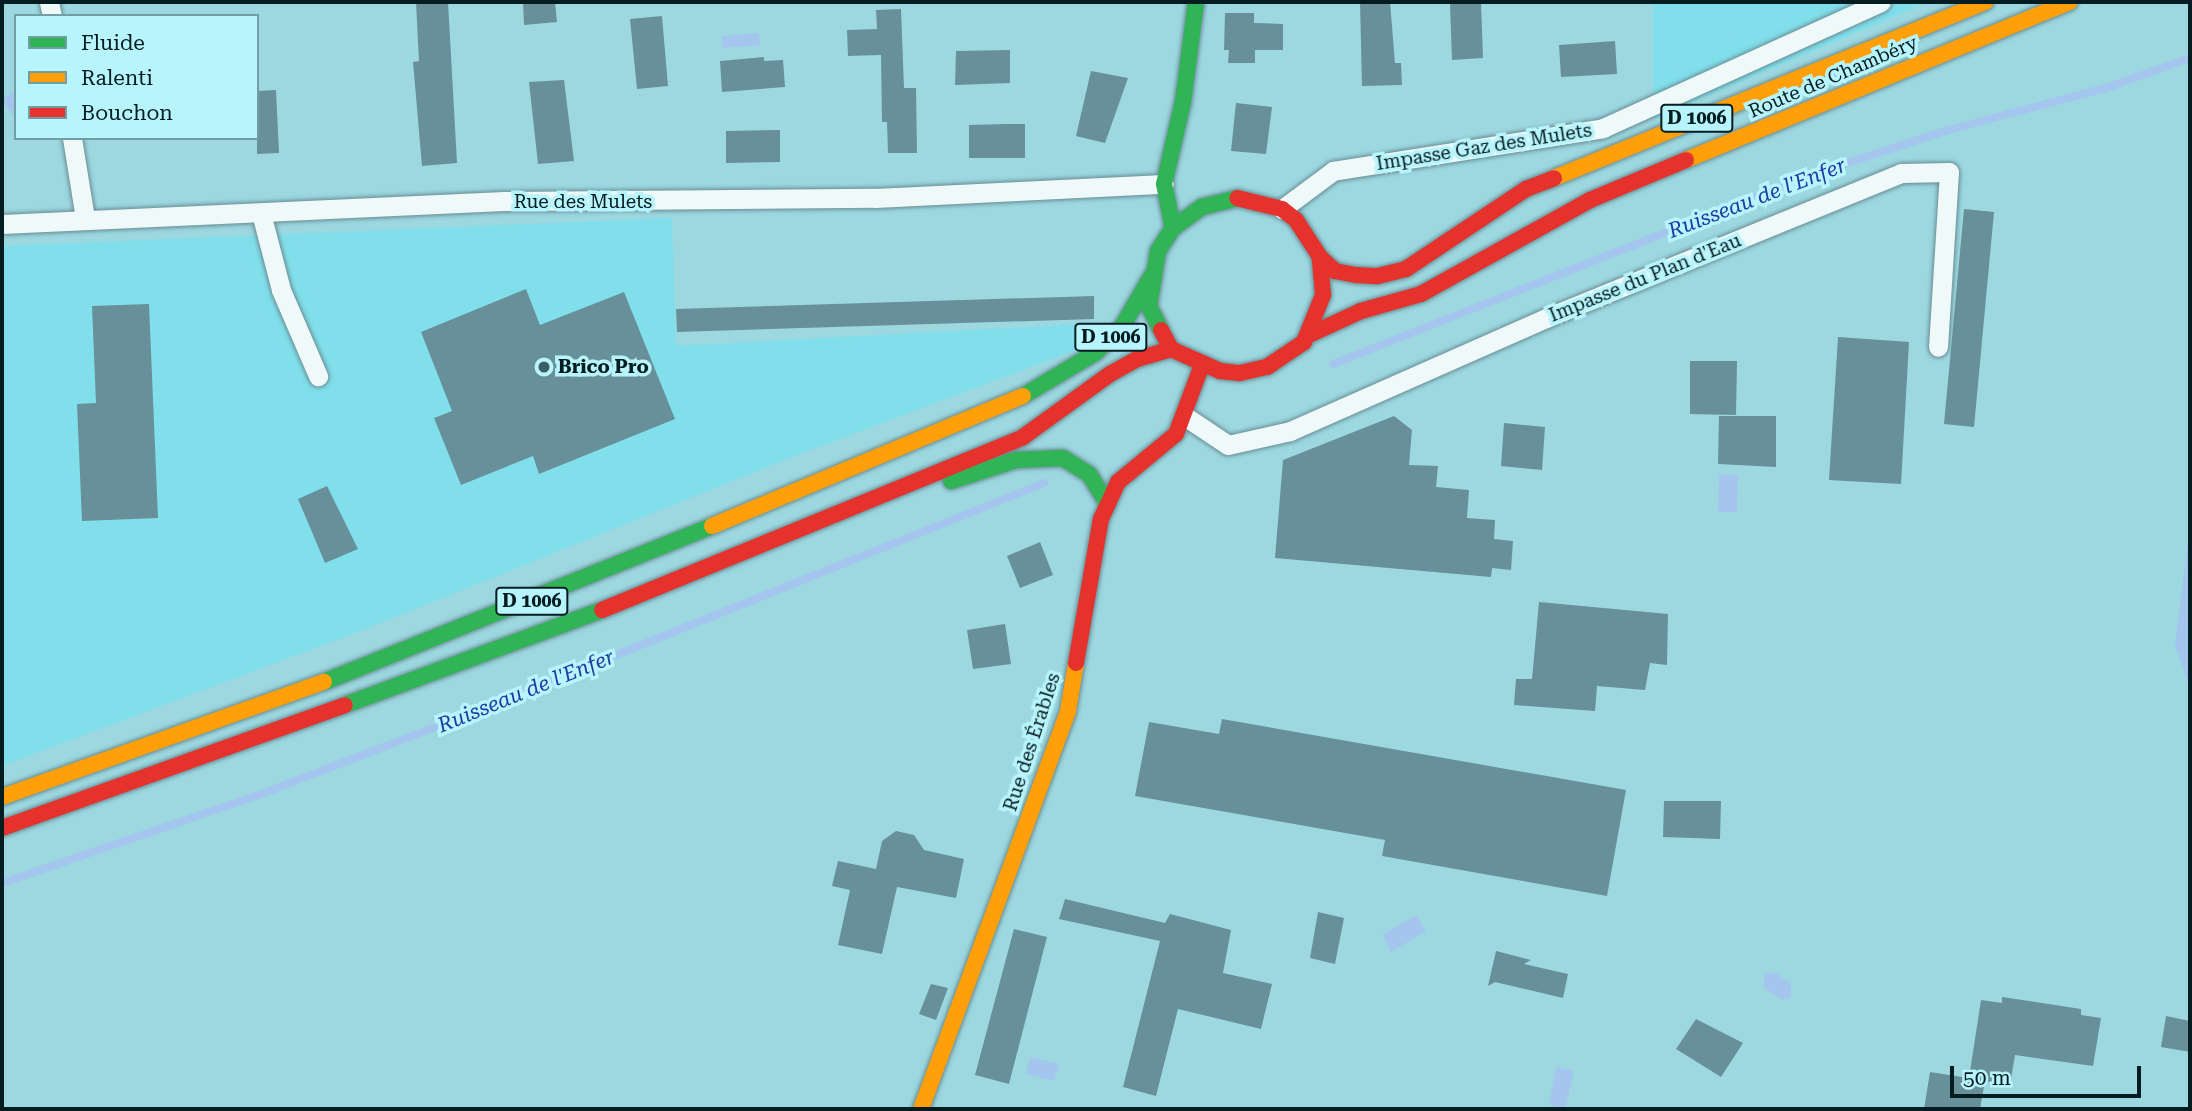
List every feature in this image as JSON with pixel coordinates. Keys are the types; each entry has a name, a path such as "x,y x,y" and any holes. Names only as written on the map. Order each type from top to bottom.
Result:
{"main road":[{"path":"1173,228 1164,184 1183,102 1196,2"},
{"name":"Route de Chambéry","path":"1320,257 1335,271 1356,275 1378,276 1406,269 1526,189 1985,2"},
{"name":"Route de Chambéry","path":"1311,334 1361,310 1421,294 1590,200 2070,2"},
{"path":"1237,198 1282,209 1296,220 1320,257 1324,295 1311,334 1288,357 1267,367 1240,373 1202,365 1171,349 1149,306 1158,251 1173,228 1202,206 1237,198"},
{"name":"D 1006","path":"2,797 241,715 504,612 1006,404 1053,381 1095,353 1122,327 1152,277"},
{"name":"D 1006","path":"2,828 513,645 842,515 1023,438 1110,374 1137,359 1171,349"},
{"name":"Rue des Érables","path":"921,1109 1068,711 1101,519 1118,482 1162,448 1186,417 1202,365"},
{"path":"842,515 1016,460 1063,458 1089,474 1108,505"}],"street":[{"name":"Impasse Gaz des Mulets","path":"1282,209 1333,171 1603,128 1881,2"},
{"path":"72,140 85,218"},
{"name":"Impasse du Plan d'Eau","path":"1186,417 1228,445 1290,431 1546,318 1901,173 1949,172 1938,347"},
{"name":"Rue des Mulets","path":"2,224 85,218 261,213 505,201 875,198 1164,184"},
{"path":"261,213 281,290 318,376"}],"shaded area":[{"path":"1653,2 1928,2 1653,119"},
{"path":"759,33 760,45 723,48 722,36"},
{"path":"14,91 14,116 2,100"},
{"path":"672,218 676,346 1102,323 1073,351 792,457 363,630 2,766 2,246"},
{"path":"1719,474 1738,475 1737,512 1718,512"},
{"path":"2190,524 2190,688 2175,645"},
{"path":"1416,915 1426,931 1391,952 1382,935"},
{"path":"1765,973 1776,973 1791,984 1791,997 1783,1000 1763,987"},
{"path":"1030,1057 1059,1064 1054,1081 1026,1074"},
{"path":"1556,1067 1574,1071 1566,1106 1560,1109 1549,1104"}],"building":[{"path":"416,2 448,2 457,163 422,166 413,62 419,61"},
{"path":"523,2 555,2 557,22 524,25"},
{"path":"1360,2 1390,2 1395,63 1401,63 1402,85 1362,86"},
{"path":"1481,3 1483,58 1452,60 1450,4"},
{"path":"901,9 904,88 916,88 917,153 888,153 887,122 882,122 881,55 848,56 847,30 877,29 876,10"},
{"path":"1225,13 1254,13 1254,23 1283,24 1283,50 1255,50 1255,63 1228,63 1229,50 1224,50"},
{"path":"662,16 668,86 637,89 630,19"},
{"path":"1615,41 1617,74 1561,77 1559,45"},
{"path":"1010,50 1010,83 955,85 956,51"},
{"path":"764,57 764,61 783,60 785,87 722,92 720,61"},
{"path":"1091,71 1128,78 1105,143 1076,136"},
{"path":"564,80 574,161 538,164 529,82"},
{"path":"276,90 279,153 257,154 259,91"},
{"path":"1236,103 1272,107 1266,154 1231,151"},
{"path":"1025,124 1025,158 969,158 969,125"},
{"path":"780,130 780,162 726,163 726,131"},
{"path":"1964,209 1994,212 1974,427 1944,424"},
{"name":"Brico Pro","path":"526,289 540,325 624,292 675,419 539,474 533,456 461,485 434,418 452,411 421,332"},
{"path":"1094,296 1094,319 677,332 676,309"},
{"path":"149,304 158,518 82,521 77,404 96,403 92,306"},
{"path":"1838,337 1909,342 1901,484 1829,480"},
{"path":"1690,361 1737,361 1736,415 1690,414"},
{"path":"1394,416 1412,430 1409,465 1438,466 1436,487 1469,490 1467,518 1495,520 1494,539 1513,541 1511,570 1492,568 1491,577 1275,558 1283,460"},
{"path":"1719,416 1776,416 1776,467 1718,464"},
{"path":"1504,423 1545,427 1542,470 1501,466"},
{"path":"327,486 358,549 325,563 298,499"},
{"path":"1040,542 1053,575 1020,588 1007,556"},
{"path":"1539,602 1668,614 1667,665 1650,663 1645,690 1597,686 1595,711 1514,705 1516,679 1532,679"},
{"path":"1005,624 1011,664 973,669 967,630"},
{"path":"1222,719 1626,790 1607,896 1382,856 1385,840 1135,796 1149,722 1219,734"},
{"path":"1664,801 1721,801 1720,839 1663,837"},
{"path":"896,831 914,835 924,850 964,859 956,898 897,887 882,954 838,945 850,890 832,886 838,861 876,869 882,841"},
{"path":"1065,899 1165,923 1170,914 1231,930 1223,973 1272,984 1261,1029 1178,1009 1156,1096 1123,1087 1160,941 1059,919"},
{"path":"1318,912 1344,918 1335,964 1310,958"},
{"path":"1014,929 1047,937 1009,1084 975,1075"},
{"path":"1496,951 1531,960 1524,964 1568,974 1563,998 1495,982 1488,986"},
{"path":"931,984 948,988 936,1020 919,1014"},
{"path":"2002,997 2081,1009 2081,1015 2101,1018 2093,1066 2015,1055 2010,1085 1985,1081 1980,1109 1924,1109 1930,1072 1969,1078 1981,1000 2002,1003"},
{"path":"2166,1016 2190,1021 2190,1052 2161,1047"},
{"path":"1696,1019 1743,1043 1721,1077 1676,1049"}],"waterway":[{"name":"Ruisseau de l'Enfer","path":"1333,364 1811,175 1945,131 2106,88 2190,58"},
{"name":"Ruisseau de l'Enfer","path":"2,883 248,799 467,715 1044,483"}],"traffic: fast":[{"path":"1173,228 1164,184 1183,102 1196,2"},
{"path":"1161,330 1149,306 1158,251 1173,228 1202,207 1237,198"},
{"path":"1023,396 1095,353 1122,327 1151,277"},
{"path":"951,481 1016,460 1063,458 1089,474 1108,505"},
{"path":"324,682 712,526"},
{"path":"345,705 602,610"}],"traffic: slow":[{"path":"1554,178 1985,2"},
{"path":"1686,160 2070,2"},
{"path":"712,526 1023,396"},
{"path":"921,1109 1068,711 1076,663"},
{"path":"2,797 324,682"}],"traffic: jam":[{"path":"1311,334 1361,311 1421,294 1590,200 1686,160"},
{"path":"1320,257 1335,271 1356,275 1378,276 1406,269 1526,189 1554,178"},
{"path":"1161,330 1171,349 1220,371 1240,373 1267,367 1304,342 1323,295 1320,257 1296,220 1282,209 1237,198"},
{"path":"602,610 1023,437 1110,374 1137,359 1171,349"},
{"path":"1076,663 1101,519 1118,482 1176,434 1202,365"},
{"path":"2,828 345,705"}],"place":[{"name":"Brico Pro","path":"544,367"}]}
